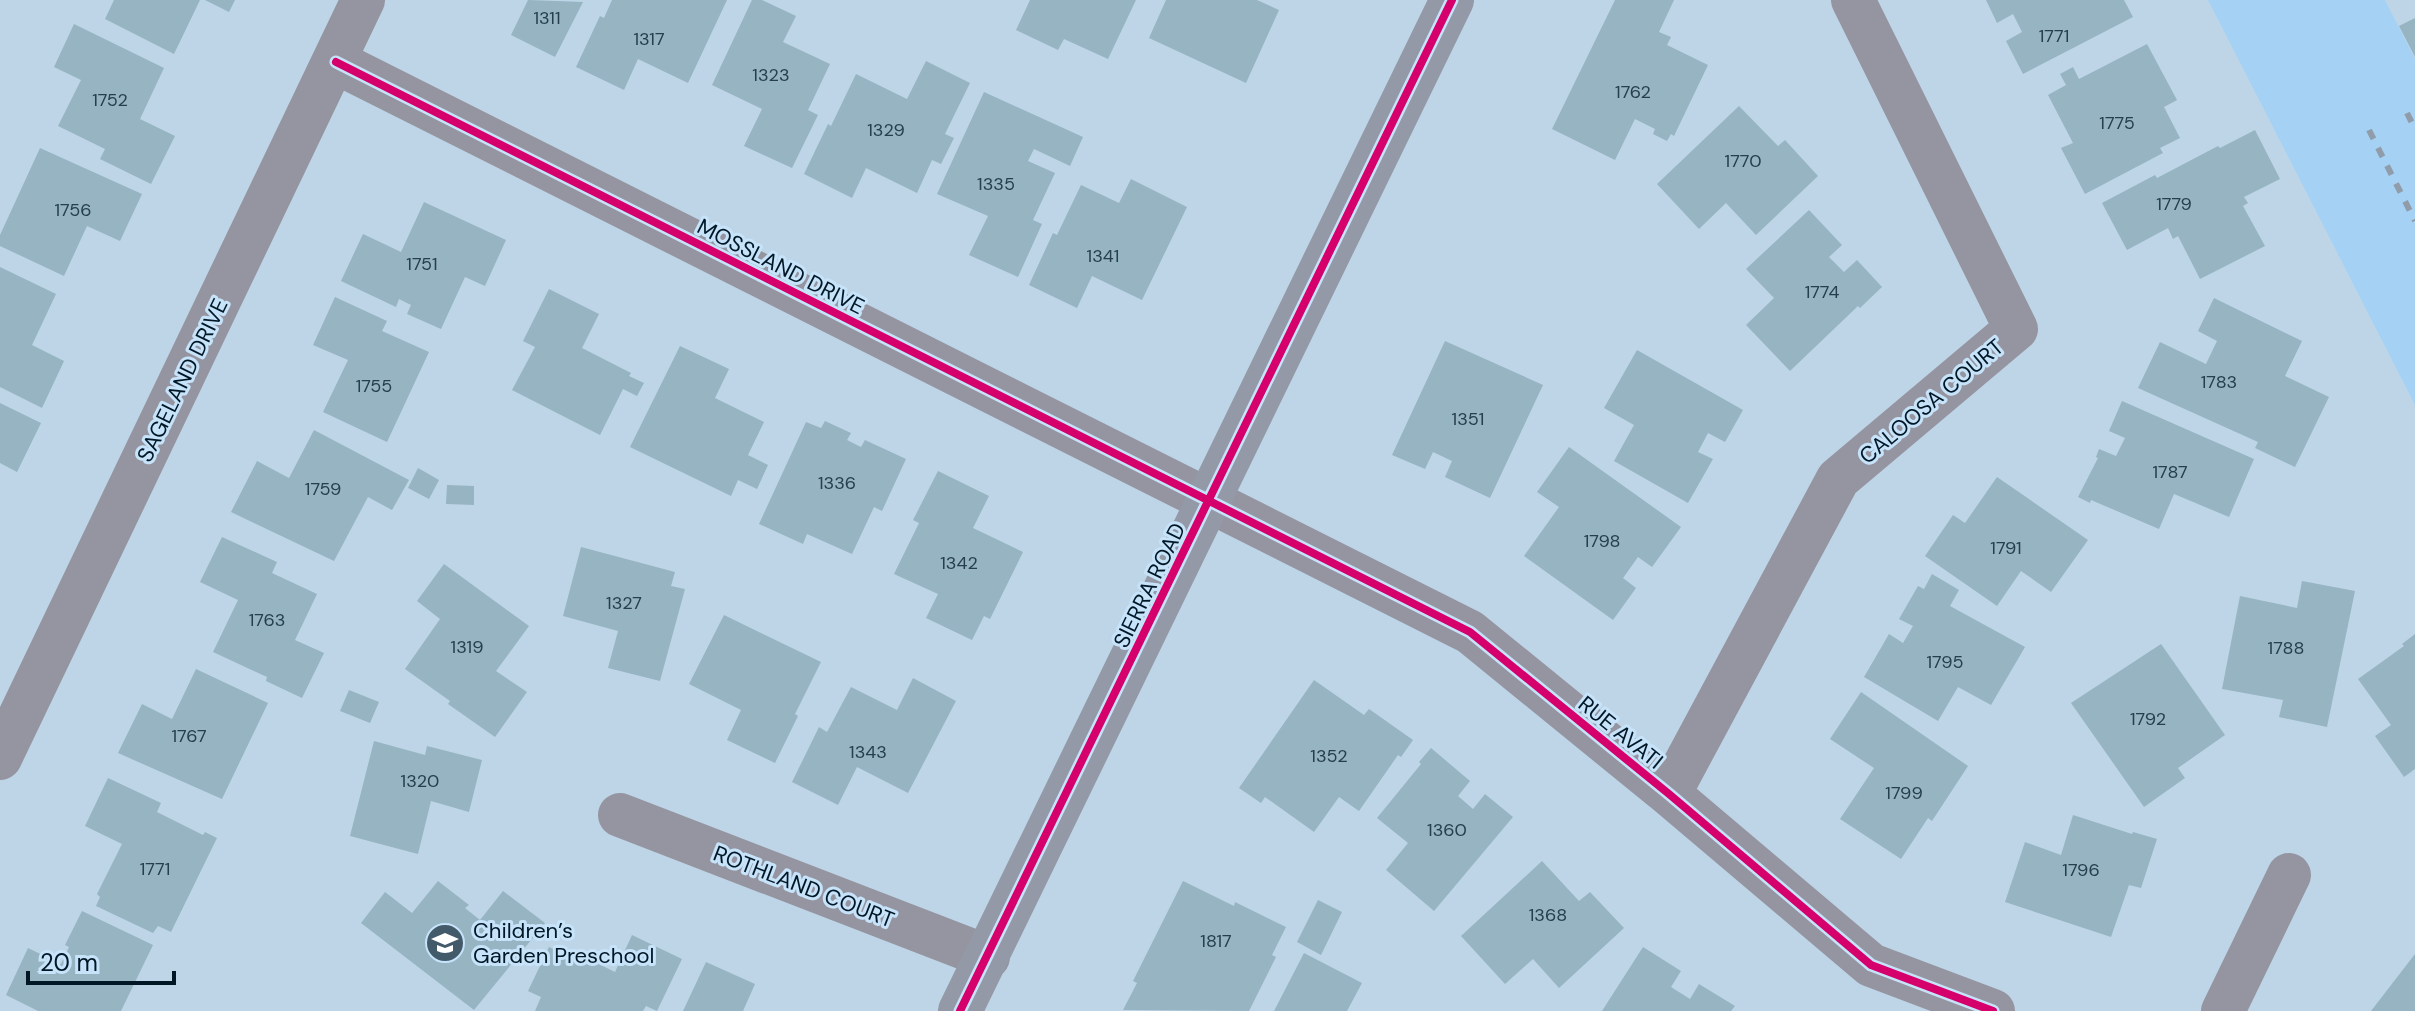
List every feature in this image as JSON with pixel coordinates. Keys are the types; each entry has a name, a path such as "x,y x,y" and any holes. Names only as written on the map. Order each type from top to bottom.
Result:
{"main road":[{"name":"SIERRA ROAD","path":"960,1011 1452,0"}],"street":[{"name":"SAGELAND DRIVE","path":"0,758 336,62 363,0"},
{"name":"CALOOSA COURT","path":"1669,794 1838,479 2016,329 1853,0"},
{"name":"MOSSLAND DRIVE","path":"336,62 1209,503"},
{"name":"RUE AVATI","path":"1209,503 1470,632 1669,794 1871,965 1993,1011"},
{"name":"ROTHLAND COURT","path":"620,815 988,957"},
{"path":"2223,1011 2289,875"}],"shaded area":[{"path":"2208,0 2385,0 2415,59 2415,405"}],"building":[{"path":"114,0 200,0 174,54 105,19"},
{"path":"205,0 235,0 229,12"},
{"path":"528,0 583,2 555,57 511,35"},
{"path":"612,0 727,0 688,83 638,59 624,90 576,67 600,16 604,18"},
{"path":"752,0 762,0 796,16 783,42 830,64 808,110 818,115 792,168 744,146 762,109 712,85"},
{"path":"1030,0 1136,0 1108,59 1064,39 1058,50 1016,30"},
{"path":"1166,0 1257,0 1279,10 1246,83 1149,38"},
{"path":"1615,0 1674,0 1659,32 1671,37 1667,45 1708,65 1674,136 1671,134 1667,141 1653,134 1655,129 1635,119 1615,160 1552,129"},
{"path":"1986,0 2124,0 2133,17 2023,74 2006,41 2022,32 2013,14 1997,23"},
{"path":"2415,18 2415,57 2399,26"},
{"path":"74,24 164,68 140,119 175,136 151,184 100,159 105,149 58,126 81,80 54,67"},
{"path":"2147,44 2177,100 2164,107 2180,138 2160,148 2163,153 2085,194 2061,148 2073,143 2048,95 2066,85 2060,74 2073,67 2079,79"},
{"path":"926,61 970,83 945,134 954,138 941,164 932,160 917,193 866,168 852,198 804,174 856,74 907,99"},
{"path":"984,92 1083,137 1070,166 1034,149 1028,161 1055,173 1033,220 1042,224 1018,277 969,255 988,216 937,194"},
{"path":"1739,106 1778,146 1785,140 1818,176 1756,235 1726,203 1699,229 1657,184"},
{"path":"2255,130 2280,179 2244,197 2248,203 2243,206 2265,246 2200,279 2178,236 2173,239 2168,228 2127,250 2102,203 2155,175 2157,178"},
{"path":"40,148 142,194 120,241 87,226 64,276 0,246 0,235"},
{"path":"1131,179 1187,207 1142,300 1092,276 1077,308 1029,285 1053,233 1057,235 1081,185 1119,203"},
{"path":"424,202 506,240 485,286 465,277 441,329 407,314 411,305 399,299 396,307 341,281 363,234 401,252"},
{"path":"1809,210 1842,245 1829,257 1844,272 1857,260 1882,287 1790,371 1746,325 1774,298 1746,269"},
{"path":"0,267 56,294 32,345 64,361 42,408 0,387"},
{"path":"549,289 599,314 582,348 644,383 637,396 623,389 600,435 512,390 535,347 523,341"},
{"path":"335,297 387,321 382,331 429,352 387,442 323,412 348,360 313,345"},
{"path":"2214,298 2302,341 2285,376 2329,397 2295,467 2255,448 2258,442 2138,388 2160,342 2206,364 2217,341 2198,331"},
{"path":"1445,341 1543,385 1490,498 1445,477 1452,461 1433,452 1425,469 1392,455"},
{"path":"680,346 729,369 715,398 764,422 748,455 768,465 757,489 738,480 731,496 630,447"},
{"path":"1637,350 1743,410 1725,442 1708,433 1698,452 1713,459 1688,503 1614,461 1634,425 1604,408"},
{"path":"2122,401 2254,459 2229,517 2174,494 2159,529 2078,497 2098,458 2099,449 2116,456 2125,438 2109,431"},
{"path":"0,403 41,423 17,472 0,463"},
{"path":"825,421 851,433 847,440 861,447 865,440 906,459 882,511 874,507 852,554 807,534 803,544 759,524 806,422 821,428"},
{"path":"314,430 409,480 392,510 368,497 334,561 231,512 257,461 289,478"},
{"path":"1569,447 1681,527 1652,567 1638,557 1623,578 1636,588 1613,620 1524,556 1559,507 1537,492"},
{"path":"418,468 439,480 429,499 408,488"},
{"path":"938,471 989,496 973,528 1023,552 990,619 984,616 972,640 926,618 938,594 894,574 919,523 913,520"},
{"path":"1997,477 2088,540 2051,592 2021,571 1997,606 1925,556 1953,515 1965,523"},
{"path":"447,485 474,486 474,505 446,504"},
{"path":"222,537 277,562 272,573 317,594 295,640 324,653 302,698 266,681 267,677 213,652 238,600 200,582"},
{"path":"581,547 675,572 671,586 685,589 660,681 608,668 618,631 563,616"},
{"path":"444,564 529,626 496,671 527,692 495,737 405,669 440,619 417,601"},
{"path":"1932,574 1959,590 1950,606 2025,647 1991,705 1958,687 1938,721 1864,677 1889,634 1903,643 1913,626 1899,619 1918,586 1924,589"},
{"path":"2302,581 2355,591 2327,727 2279,717 2283,700 2222,689 2240,596 2297,608"},
{"path":"724,615 821,662 775,763 727,740 741,710 689,684"},
{"path":"2415,634 2415,769 2404,777 2375,736 2391,725 2358,679 2404,646 2402,644"},
{"path":"2161,644 2225,735 2178,768 2185,778 2144,807 2071,703"},
{"path":"196,669 268,703 222,799 118,753 142,704 172,719"},
{"path":"913,678 956,701 908,793 857,767 838,805 792,782 819,727 827,732 851,687 897,710"},
{"path":"1314,680 1364,715 1369,709 1413,740 1401,757 1398,755 1359,811 1339,797 1314,832 1265,797 1261,803 1239,788"},
{"path":"349,690 379,702 370,723 340,711"},
{"path":"1861,692 1968,766 1932,821 1928,818 1901,859 1840,819 1874,768 1830,739"},
{"path":"374,741 425,755 427,746 482,760 469,812 431,801 418,854 350,836"},
{"path":"1431,748 1470,781 1458,796 1473,809 1485,794 1513,817 1434,911 1386,870 1408,843 1377,818"},
{"path":"108,778 161,803 157,812 203,835 205,832 217,838 171,932 158,926 153,933 96,906 100,897 97,894 122,844 85,826"},
{"path":"2073,815 2157,839 2141,888 2129,885 2111,937 2005,902 2025,842 2061,855"},
{"path":"1542,861 1579,901 1590,892 1624,928 1559,988 1533,959 1505,984 1461,936"},
{"path":"438,881 469,905 465,908 480,920 503,891 545,923 474,1010 361,923 385,892 412,913"},
{"path":"1183,881 1286,927 1272,955 1276,957 1249,1011 1123,1010 1137,983 1133,981"},
{"path":"1318,900 1342,912 1321,955 1297,942"},
{"path":"82,911 153,945 121,1011 38,1011 6,995 28,948 61,964 69,947 65,945"},
{"path":"632,935 682,959 657,1011 646,1006 643,1011 535,1011 541,997 528,991 549,947 564,954 566,948 615,972"},
{"path":"1643,947 1681,971 1671,987 1690,999 1699,984 1735,1006 1731,1011 1602,1011"},
{"path":"1304,953 1362,983 1347,1011 1274,1011"},
{"path":"2415,954 2415,1011 2371,1011"},
{"path":"706,962 755,984 743,1011 683,1011"}],"railway":[{"path":"2407,113 2415,129"},
{"path":"2369,130 2415,221"}],"cycle path":[{"path":"960,1011 1452,0"},
{"path":"336,62 1470,632 1669,794 1871,965 1993,1011"}],"place":[{"name":"Children’s Garden Preschool","path":"445,943"}]}
